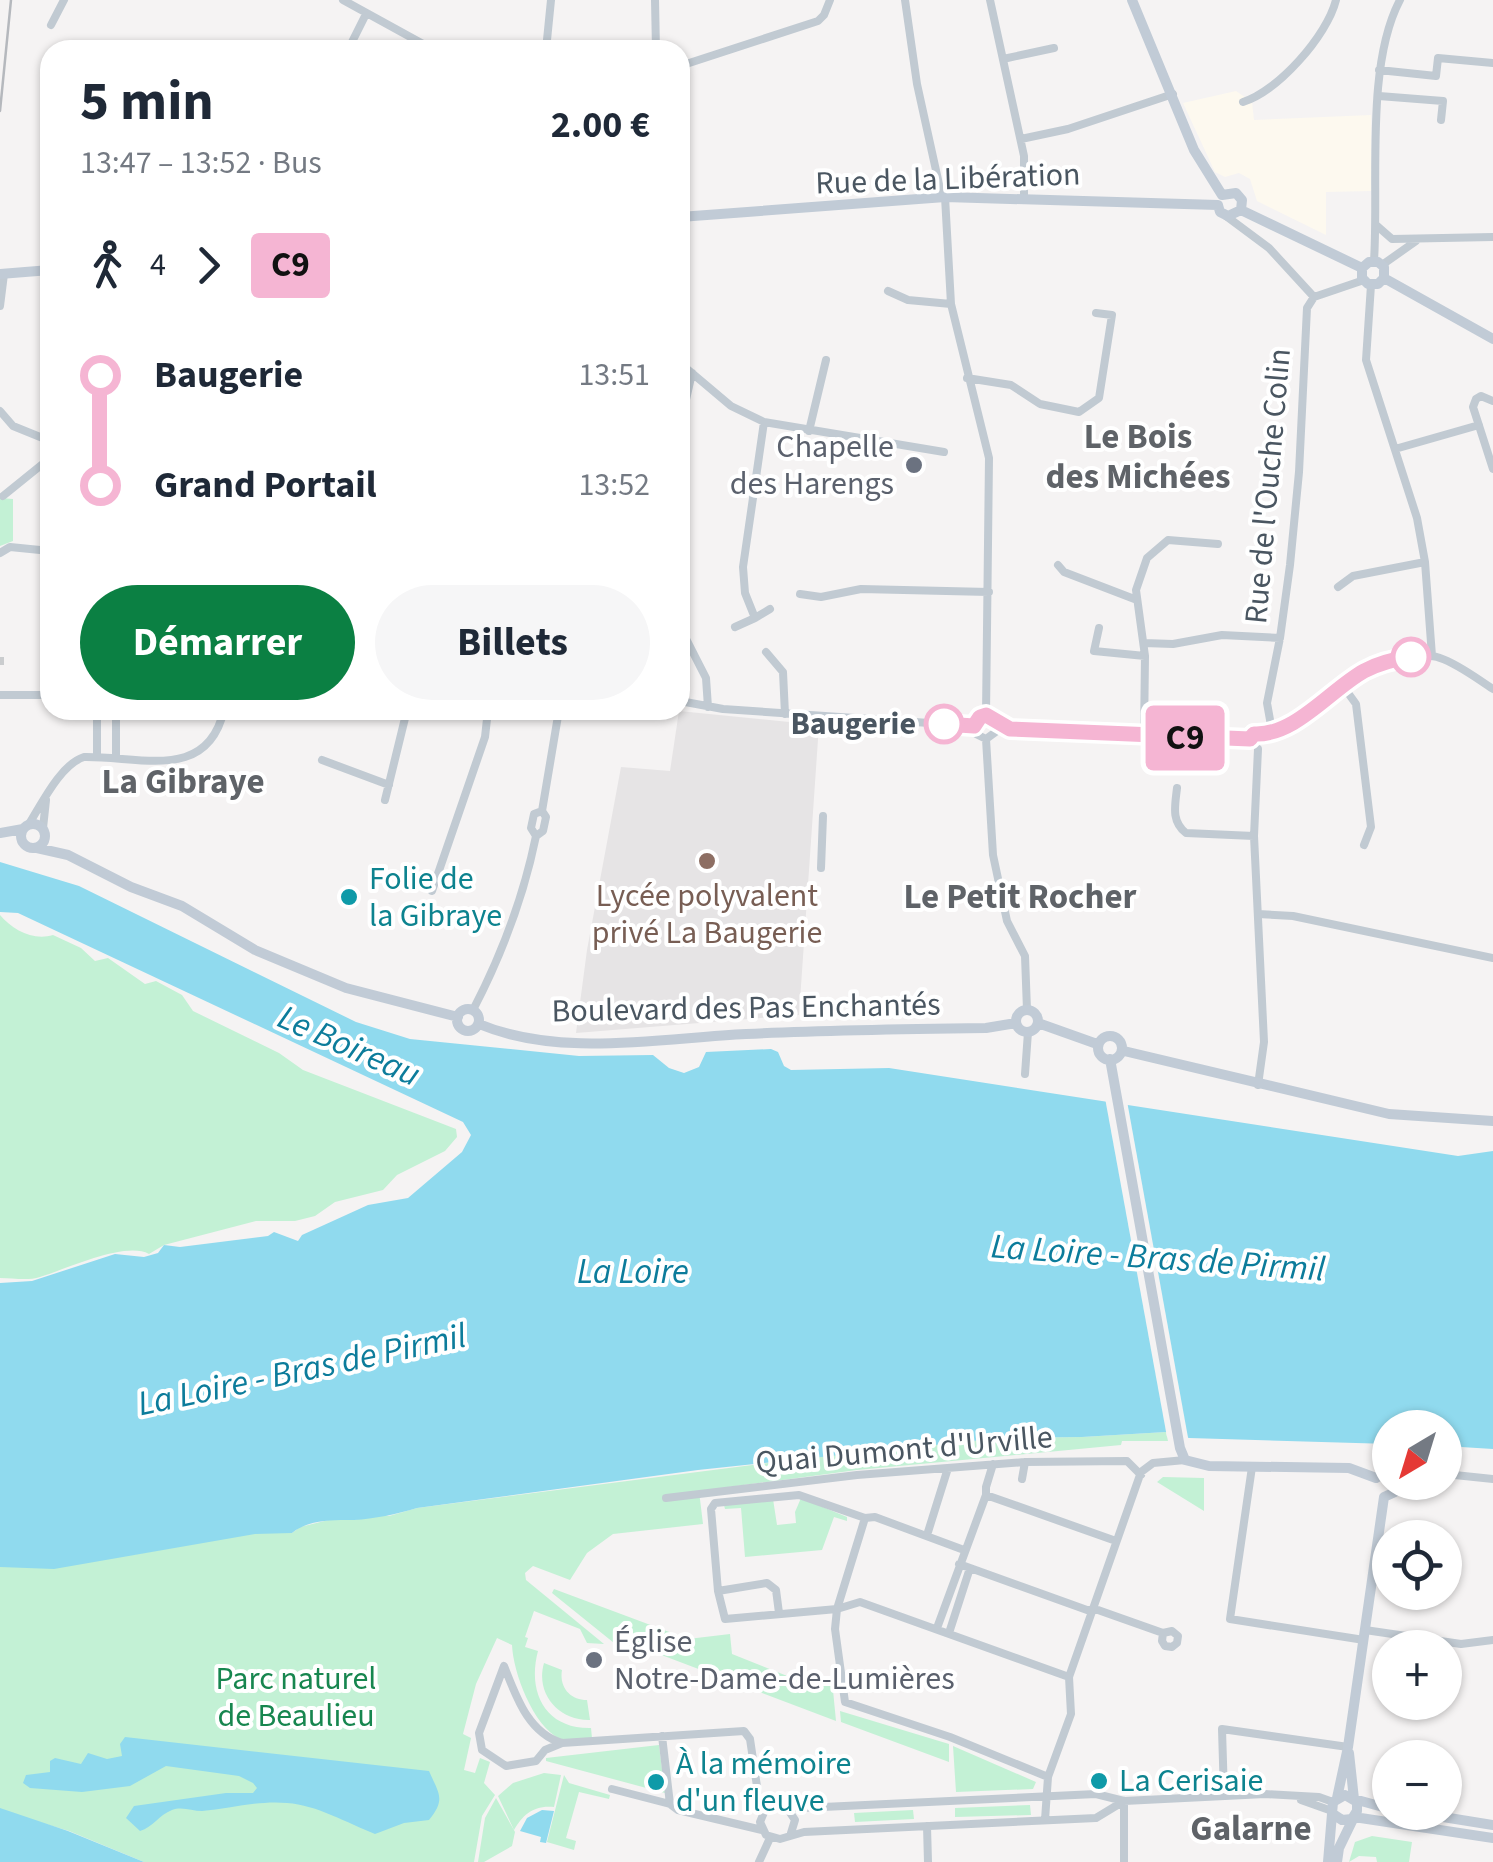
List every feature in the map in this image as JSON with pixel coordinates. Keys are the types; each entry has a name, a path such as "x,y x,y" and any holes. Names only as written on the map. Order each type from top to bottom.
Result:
{"street":[{"path":"52,25 64,0"},
{"path":"343,0 415,40"},
{"path":"352,40 364,14 363,0"},
{"path":"547,40 552,0"},
{"path":"655,0 656,40"},
{"path":"690,63 818,21 830,0"},
{"path":"905,0 917,84 938,184 945,197 950,304 990,458 986,715 998,728 1250,739 1322,704 1375,666 1400,658 1444,659 1493,689"},
{"path":"990,0 1021,139 1024,198"},
{"path":"1132,0 1194,150 1226,216 1268,248 1314,298 1366,278 1378,263 1416,240"},
{"path":"1243,102 1260,96 1286,74 1327,23 1336,0"},
{"path":"1400,0 1384,36 1379,70 1378,263 1384,278 1493,339"},
{"path":"1003,59 1054,48"},
{"path":"1379,70 1436,76 1438,58 1493,63"},
{"path":"1021,139 1173,94"},
{"path":"1379,96 1443,101 1441,120"},
{"path":"1220,200 1228,192 1238,195 1242,202 1235,216 1226,216"},
{"name":"Rue de la Libération","path":"690,216 945,197 1220,200"},
{"path":"1241,210 1378,284 1384,278"},
{"path":"1376,225 1389,238 1493,237"},
{"path":"0,306 2,274 40,271"},
{"path":"1366,278 1366,360 1417,518 1425,562 1432,656"},
{"path":"888,291 908,300 950,304"},
{"name":"Rue de l'Ouche Colin","path":"1268,733 1266,704 1280,638 1299,472 1307,308 1314,298"},
{"path":"967,378 1011,385 1040,404 1079,412 1100,398 1112,316 1096,313"},
{"path":"809,431 826,360"},
{"path":"690,382 692,373 730,406 764,422 944,452"},
{"path":"1493,400 1481,396 1474,403 1493,469"},
{"path":"0,411 13,426 40,437"},
{"path":"754,618 745,593 743,567 764,422"},
{"path":"1395,449 1479,426"},
{"path":"3,496 40,466"},
{"path":"1144,736 1145,656 1136,590 1147,558 1168,540 1218,544"},
{"path":"0,554 10,547 40,550"},
{"path":"1338,587 1353,576 1425,562"},
{"path":"1058,565 1064,572 1137,600"},
{"path":"800,594 820,597 861,590 989,592"},
{"path":"736,626 770,610"},
{"path":"1099,628 1094,650 1145,656"},
{"path":"1144,644 1173,644 1222,634 1280,638"},
{"path":"690,646 706,678 708,707"},
{"path":"766,652 784,672 785,714"},
{"path":"1343,686 1356,704 1371,827 1364,845"},
{"path":"0,695 40,696"},
{"path":"690,703 785,714 974,726"},
{"path":"986,715 974,726 976,734 986,739"},
{"path":"96,720 97,757"},
{"path":"116,720 116,758"},
{"path":"22,842 26,827 68,764 84,757 180,759 197,754 214,740 221,720"},
{"path":"386,800 405,720"},
{"path":"432,891 486,736 487,720"},
{"path":"473,1010 494,967 536,836 531,828 534,814 542,810 557,720"},
{"path":"986,739 998,728"},
{"path":"1258,1085 1264,1042 1254,836 1258,749 1266,742 1268,733"},
{"path":"986,739 993,855 1008,921 1025,956 1027,1010"},
{"path":"1250,739 1258,749"},
{"path":"322,760 390,785"},
{"path":"1176,788 1177,826 1186,832 1254,836"},
{"path":"37,848 44,832 46,800"},
{"path":"821,868 823,816"},
{"path":"0,835 26,827 44,832 68,856"},
{"path":"0,835 28,848 68,856 194,912 255,950 346,988 458,1017"},
{"path":"1258,914 1293,916 1493,958"},
{"path":"464,1010 473,1010 479,1024 464,1030 458,1017 464,1010"},
{"path":"1028,1032 1016,1023 1018,1014 1027,1010 1036,1014 1038,1024"},
{"name":"Boulevard des Pas Enchantés","path":"479,1024 515,1035 591,1042 787,1032 986,1028 1016,1023"},
{"path":"1025,1074 1028,1032 1038,1024"},
{"path":"1038,1024 1097,1044"},
{"path":"1097,1044 1110,1037 1122,1042 1124,1051"},
{"path":"1097,1044 1099,1054 1110,1063 1185,1460 1193,1465 1349,1468 1372,1477"},
{"path":"1124,1051 1390,1114 1493,1122"},
{"path":"1110,1063 1124,1051"},
{"path":"1045,1820 1048,1777 1071,1714 1068,1676 1140,1475 1149,1464 1185,1460"},
{"name":"Quai Dumont d'Urville","path":"666,1498 1025,1462 1126,1461 1140,1475"},
{"path":"1022,1480 1025,1462"},
{"path":"937,1628 986,1495 993,1464"},
{"path":"1252,1466 1230,1620 1461,1644 1493,1640"},
{"path":"928,1532 948,1468"},
{"path":"1462,1475 1493,1478"},
{"name":"Quai Dumont d'Urville","path":"718,1590 711,1508 715,1503 782,1495 805,1497 865,1518"},
{"path":"986,1495 1116,1541"},
{"path":"1328,1862 1384,1500"},
{"path":"964,1550 875,1518 865,1518 837,1609 835,1629 842,1698 851,1707 950,1736 1048,1777"},
{"path":"959,1564 1163,1634"},
{"path":"948,1633 970,1568"},
{"path":"779,1613 776,1590 767,1583 718,1590 722,1618 837,1609 860,1602 1068,1676"},
{"path":"562,1743 552,1740 522,1709 504,1666 479,1733 482,1750 506,1766 536,1762 545,1750 562,1743 740,1729 749,1736 759,1800 765,1810"},
{"path":"1224,1796 1222,1729 1348,1747"},
{"path":"662,1736 670,1804"},
{"path":"1337,1862 1339,1848 1358,1808 1348,1747"},
{"path":"612,1789 783,1839 791,1833 1096,1818 1124,1801"},
{"path":"762,1830 760,1820 765,1810 777,1805 787,1808 1096,1794 1124,1801 1264,1794 1319,1797 1334,1806 1344,1821 1354,1817 1493,1838"},
{"path":"1334,1806 1345,1795 1372,1804"},
{"path":"1124,1801 1124,1862"},
{"path":"787,1808 795,1820 791,1833"},
{"path":"1462,1820 1493,1825"},
{"path":"927,1826 928,1862"},
{"path":"759,1862 770,1838"}],"shaded area":[{"path":"1236,91 1252,102 1254,120 1371,115 1371,191 1326,192 1326,235 1257,201 1250,179 1239,173 1225,177 1215,172 1183,103"},
{"name":"Lycée polyvalent privé La Baugerie","path":"690,712 819,725 799,1015 576,1033 621,767 670,771 678,720 690,720"}],"green space":[{"path":"0,498 13,499 13,541 0,546"},
{"path":"0,915 24,933 38,937 53,935 81,948 95,961 108,958 145,984 156,981 182,995 193,1011 279,1053 303,1070 456,1129 457,1137 445,1151 397,1175 383,1190 335,1202 315,1216 295,1221 256,1221 164,1245 149,1254 111,1253 35,1278 0,1278"},
{"name":"Parc naturel de Beaulieu","path":"1166,1432 1168,1441 1122,1441 1121,1445 857,1470 699,1491 703,1524 613,1534 587,1553 570,1580 533,1566 525,1573 526,1580 604,1644 587,1643 580,1629 534,1611 525,1637 525,1647 538,1651 535,1680 543,1705 562,1722 591,1728 592,1738 560,1739 541,1723 526,1697 512,1645 497,1638 476,1684 463,1734 471,1738 464,1770 475,1773 480,1758 490,1762 484,1783 495,1795 482,1816 474,1862 144,1862 29,1819 0,1826 0,1553 131,1555 255,1533 292,1533 300,1527 341,1517 354,1520 375,1514 389,1516 417,1508 886,1448 1001,1438"},
{"path":"1163,1477 1204,1478 1204,1511 1157,1482"},
{"path":"801,1498 847,1517 847,1521 834,1517 822,1550 745,1557 741,1508 725,1509 724,1505 773,1499 777,1525 796,1523 795,1512"},
{"path":"554,1589 688,1639 730,1634 732,1654 805,1683 832,1680 836,1721 635,1645 619,1647 552,1593"},
{"path":"544,1663 562,1670 562,1682 571,1695 587,1700 590,1720 568,1716 552,1704 543,1685"},
{"path":"840,1711 949,1744 949,1762 841,1722"},
{"path":"659,1745 665,1793 546,1761 546,1758"},
{"path":"953,1746 1036,1782 1033,1789 956,1792"},
{"path":"544,1773 561,1775 554,1807 529,1812 514,1830 498,1796 513,1783"},
{"path":"564,1775 569,1783 610,1795 609,1799 579,1792 566,1838 576,1841 574,1850 547,1842"},
{"path":"496,1798 515,1832 512,1846 478,1862 485,1818"},
{"path":"1030,1805 1031,1815 955,1817 955,1808"},
{"path":"913,1810 914,1819 855,1822 854,1813"},
{"path":"1372,1836 1412,1842 1409,1862 1377,1862 1376,1857 1359,1856 1349,1862 1355,1842"}],"water":[{"name":"La Loire","path":"0,862 79,886 356,1022 410,1039 579,1056 653,1055 669,1068 684,1073 699,1067 706,1052 771,1049 791,1070 889,1068 1458,1156 1493,1151 1493,1449 1462,1447 1462,1410 1372,1410 1372,1443 1189,1438 1166,1432 1001,1438 698,1470 417,1508 369,1519 330,1520 292,1533 255,1534 54,1569 0,1567 0,1283 32,1281 115,1254 144,1257 158,1253 164,1245 180,1247 268,1236 274,1232 298,1241 302,1235 368,1205 408,1198 462,1152 471,1135 463,1122 18,913 0,912"},
{"path":"125,1737 429,1771 439,1801 429,1820 404,1823 375,1834 309,1807 276,1802 202,1811 176,1809 140,1831 126,1818 134,1806 253,1793 257,1788 239,1776 166,1766 130,1786 82,1792 30,1788 23,1783 26,1775 50,1772 50,1761 55,1758 81,1764 88,1753 107,1759 122,1756 120,1744"},
{"path":"0,1808 68,1831 144,1862 0,1862"},
{"path":"542,1810 554,1811 546,1843 540,1842 541,1837 520,1831 527,1818"}],"pier":[{"path":"1105,1098 1127,1101 1189,1443 1167,1437"}],"railway":[{"path":"0,111 11,0"}],"bus line":[{"name":"C9","path":"944,724 974,726 976,720 986,715 1010,729 1250,739 1254,734 1264,736 1322,704 1364,671 1411,657"}],"place":[{"name":"Chapelle des Harengs","path":"914,465"},
{"name":"Baugerie","path":"944,724"},
{"name":"Lycée polyvalent privé La Baugerie","path":"707,861"},
{"name":"Folie de la Gibraye","path":"349,897"},
{"name":"Église Notre-Dame-de-Lumières","path":"594,1660"},
{"name":"La Cerisaie","path":"1099,1781"},
{"name":"À la mémoire d'un fleuve","path":"656,1782"}],"district":[{"name":"Le Bois des Michées","path":"1138,457"},
{"name":"La Gibraye","path":"183,782"},
{"name":"Le Petit Rocher","path":"1020,897"},
{"name":"Galarne","path":"1251,1829"}],"water label":[{"name":"Le Boireau","path":"349,1046"},
{"name":"La Loire - Bras de Pirmil","path":"1158,1258"},
{"name":"La Loire - Bras de Pirmil","path":"302,1370"}]}
